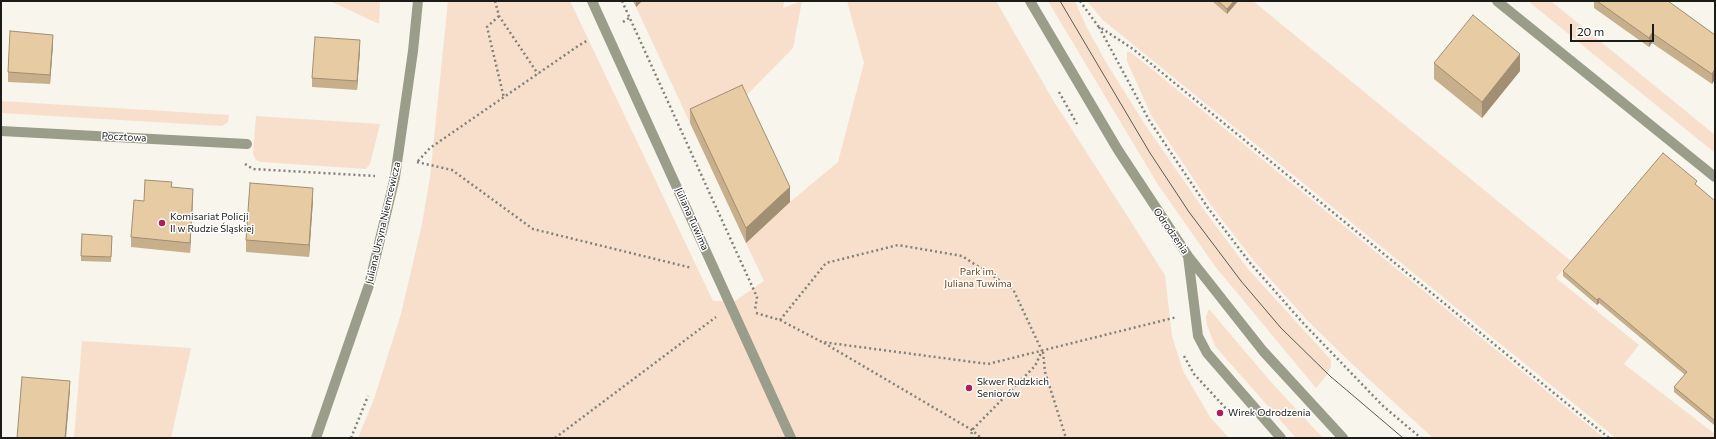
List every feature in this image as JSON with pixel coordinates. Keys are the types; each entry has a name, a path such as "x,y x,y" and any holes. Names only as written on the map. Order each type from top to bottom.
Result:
{"street":[{"name":"Juliana Ursyna Niemcewicza","path":"316,438 370,285 395,177 413,51 418,1"},
{"name":"Juliana Tuwima","path":"592,1 607,31 791,438"},
{"name":"Odrodzenia","path":"1030,1 1118,150 1188,256 1263,351 1343,438"},
{"path":"1497,1 1715,177"},
{"name":"Pocztowa","path":"1,131 247,144"},
{"path":"1188,256 1198,336 1207,353 1281,438"}],"path":[{"path":"495,1 499,16 538,74"},
{"path":"622,1 757,297 755,312 780,320 822,342 972,430 981,438"},
{"path":"1080,1 1098,26 1121,66 1148,120 1208,208 1251,264 1304,324 1383,406 1421,438"},
{"path":"499,16 487,27 504,98"},
{"path":"1098,26 1133,49 1609,438"},
{"path":"395,177 417,162 430,148 578,46 607,31"},
{"path":"417,162 452,170 532,229 694,268 714,269"},
{"path":"780,320 826,263 898,245 962,256 1014,289 1042,351 1045,372 1066,438"},
{"path":"555,438 731,305"},
{"path":"822,342 988,364 1177,316"},
{"path":"971,438 972,430 1035,366 1042,351"},
{"path":"351,438 368,396"}],"green space":[{"path":"330,1 380,1 379,24"},
{"name":"Park im. Juliana Tuwima","path":"448,1 570,1 713,301 735,301 764,281 746,243 784,207 838,162 864,63 847,1 996,1 1053,100 1165,275 1172,336 1183,371 1210,417 1229,438 358,438 374,399 401,314 422,224 430,177"},
{"path":"642,1 784,1 783,8 802,1 793,48 742,100 690,123 636,7"},
{"path":"1048,1 1075,1 1087,28 1107,64 1144,123 1204,210 1248,269 1331,360 1331,367 1316,388 1214,265 1157,183"},
{"path":"1087,1 1253,1 1571,261 1556,278 1639,345 1624,364 1715,434 1715,438 1616,438 1103,20"},
{"path":"1528,1 1551,1 1715,135 1715,153"},
{"path":"1127,52 1130,52 1143,62 1604,438 1433,438 1350,362 1307,320 1254,261 1211,205 1152,117 1127,61"},
{"path":"1,101 229,115 228,122 222,126 1,113"},
{"path":"256,116 380,124 370,164 366,169 261,162 256,160 253,154"},
{"path":"1209,309 1270,381 1323,438 1296,438 1215,346 1207,325 1206,317"},
{"path":"82,341 191,348 171,438 74,438"}],"building":[{"path":"1218,1 1234,1 1227,9"},
{"path":"1597,1 1668,1 1715,35 1715,69 1712,74 1652,33 1649,38"},
{"path":"1473,15 1520,54 1482,102 1434,63"},
{"path":"10,31 53,35 50,75 8,72"},
{"path":"315,37 360,40 357,81 312,78"},
{"path":"742,85 790,187 746,228 690,109"},
{"path":"1663,153 1697,181 1695,184 1715,201 1714,420 1674,387 1687,372 1599,298 1597,300 1563,271"},
{"name":"Komisariat Policji II w Rudzie Śląskiej","path":"145,180 172,182 171,187 193,189 190,243 131,237 134,200 144,201"},
{"path":"250,183 313,188 309,245 246,240"},
{"path":"82,234 112,236 111,257 81,256"},
{"path":"22,377 70,381 65,438 17,438"}],"tram line":[{"path":"1060,1 1150,153 1189,212 1241,281 1281,328 1330,376 1403,438"}],"place":[{"name":"Komisariat Policji II w Rudzie Śląskiej","path":"162,223"},
{"name":"Skwer Rudzkich Seniorów","path":"969,388"},
{"name":"Wirek Odrodzenia","path":"1220,413"}]}
